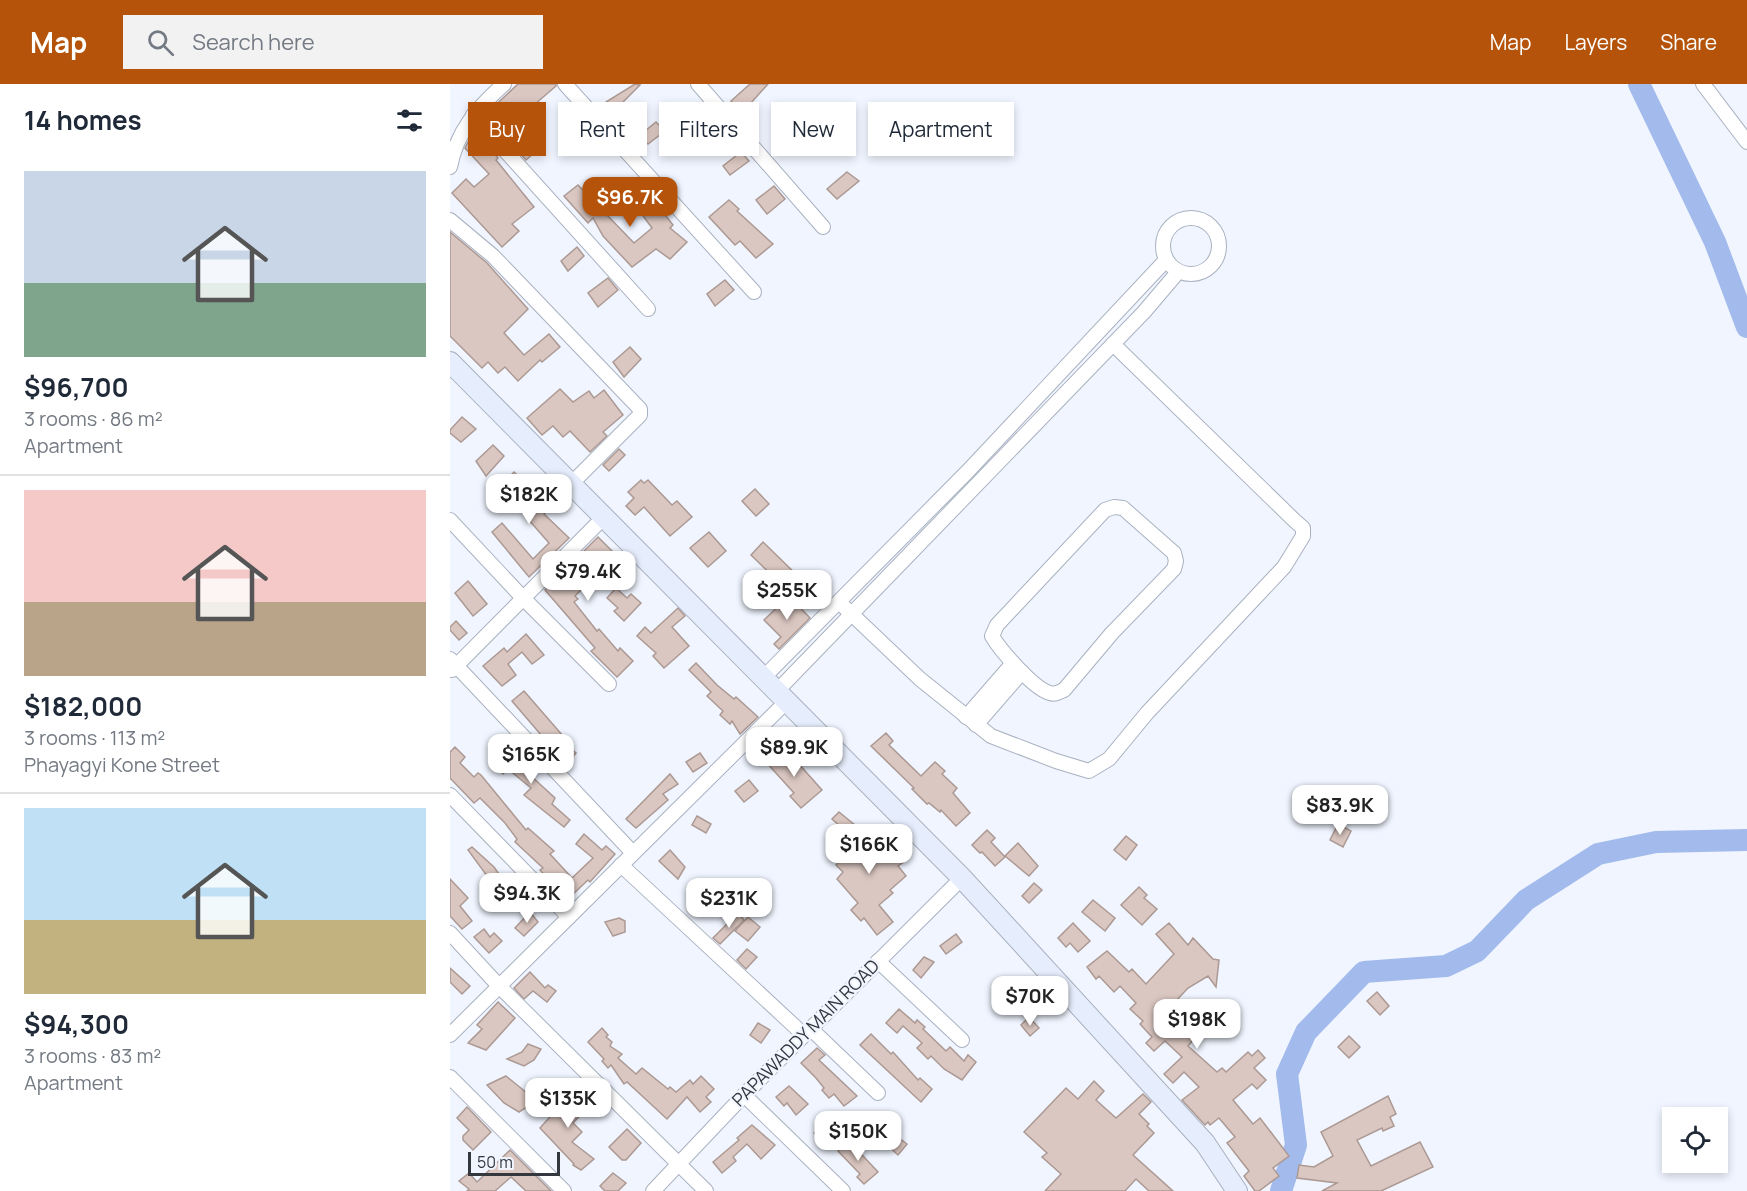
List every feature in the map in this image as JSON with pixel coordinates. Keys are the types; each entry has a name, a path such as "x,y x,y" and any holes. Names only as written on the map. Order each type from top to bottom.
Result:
{"street":[{"path":"484,102 504,84"},
{"path":"565,84 754,292"},
{"path":"698,84 824,227"},
{"path":"1703,84 1747,142"},
{"path":"450,167 454,146 468,123"},
{"path":"510,156 648,309"},
{"path":"1190,217 1209,223 1216,231 1219,251 1216,260 1200,273 1178,272 1166,260 1163,241 1172,224 1190,217"},
{"path":"450,220 493,256 640,410 640,415 572,484"},
{"path":"776,690 840,603 1166,260"},
{"path":"450,1035 633,853 776,690 1113,344 1178,272"},
{"path":"840,603 850,615 991,736 1089,771 1109,759 1147,713 1284,567 1303,536 1303,528 1113,344"},
{"path":"450,362 962,878 1205,1143 1232,1184"},
{"path":"1040,394 1052,407"},
{"path":"1114,507 1124,508 1174,552 1176,561 1174,569 1112,633 1064,690 1056,694 1048,693 1017,668 992,636 997,625 1106,510 1114,507"},
{"path":"924,515 935,528"},
{"path":"604,517 452,666 633,853"},
{"path":"450,520 523,598 609,684"},
{"path":"971,721 1017,668"},
{"path":"450,795 569,917"},
{"path":"621,865 878,1093"},
{"name":"PAPAWADDY MAIN ROAD","path":"653,1191 744,1095 962,878"},
{"path":"450,933 499,986 706,1191"},
{"path":"878,961 962,1040"},
{"path":"450,1077 564,1191"},
{"path":"744,1095 843,1191"}],"building":[{"path":"518,84 556,84 537,102 499,102"},
{"path":"635,84 640,85 623,102 606,102"},
{"path":"750,84 768,84 752,102 731,101"},
{"path":"656,122 659,125 659,136 648,144 647,143 647,129"},
{"path":"472,156 496,156 498,158 496,160 534,207 512,224 519,231 502,247 452,193 466,179 474,187 489,174"},
{"path":"736,156 745,156 749,161 730,175 723,166"},
{"path":"847,172 859,181 837,199 827,189"},
{"path":"578,185 634,243 652,228 638,209 633,214 628,205 641,194 653,208 666,216 673,225 670,228 687,242 670,259 656,249 632,267 603,236 593,218 588,223 564,196"},
{"path":"774,186 785,199 767,214 756,200"},
{"path":"729,200 739,209 737,211 773,244 756,258 740,241 735,245 709,217"},
{"path":"450,232 487,263 528,309 504,333 524,355 549,334 560,347 542,362 540,360 518,381 505,367 498,373 488,362 482,368 450,336"},
{"path":"577,247 584,256 568,271 561,261"},
{"path":"608,278 618,290 598,307 588,293"},
{"path":"725,280 734,290 715,306 707,294"},
{"path":"630,347 641,359 624,377 613,362"},
{"path":"560,389 573,402 589,391 594,398 604,390 623,415 603,432 607,436 590,452 570,431 563,437 553,426 542,435 527,418"},
{"path":"462,417 476,429 461,442 450,433 450,430"},
{"path":"493,445 504,456 486,476 476,461"},
{"path":"619,449 625,455 609,471 603,465"},
{"path":"514,472 543,498 540,500 549,510 544,514 569,538 529,577 492,532 502,523 533,559 549,543 500,487"},
{"path":"641,480 644,483 648,480 672,505 677,501 692,517 670,536 644,507 635,515 626,506 634,498 628,492"},
{"path":"755,489 769,504 756,516 742,501"},
{"path":"709,532 726,551 708,567 690,548"},
{"path":"598,537 616,555 575,596 578,599 574,602 597,631 599,629 618,651 620,648 633,661 617,677 591,651 595,648 545,590"},
{"path":"763,542 805,583 792,595 751,555"},
{"path":"468,581 487,604 473,616 455,593"},
{"path":"616,588 627,598 631,594 641,603 624,621 614,611 618,608 607,598"},
{"path":"789,596 810,618 779,649 774,644 781,637 764,620"},
{"path":"678,608 685,616 672,627 689,646 664,668 653,656 656,653 637,636 645,627 651,633"},
{"path":"456,621 467,633 459,640 450,630"},
{"path":"526,634 544,655 532,664 522,652 508,664 516,675 502,686 483,666 504,648 507,652"},
{"path":"696,663 717,685 734,699 736,697 758,717 740,734 732,721 730,724 720,715 723,711 707,696 711,692 689,670"},
{"path":"524,691 563,736 560,739 576,753 566,764 512,701"},
{"path":"886,733 893,741 889,745 921,776 935,762 945,771 942,774 957,788 953,793 970,813 956,826 941,810 940,812 929,803 927,804 871,746"},
{"path":"455,747 465,757 460,763 474,777 478,773 481,775 526,830 528,828 554,851 550,854 572,878 593,858 576,844 584,834 602,850 606,846 615,854 590,882 588,880 570,897 555,881 552,884 540,870 543,868 515,842 517,839 505,823 480,798 474,803 450,778 450,752"},
{"path":"509,747 520,758 517,761 533,774 531,776 555,798 552,804 570,820 564,827 524,795 531,788 508,769 503,774 493,763"},
{"path":"778,749 786,758 792,753 822,790 801,808 790,796 794,793 765,761"},
{"path":"700,753 707,763 693,772 686,762"},
{"path":"670,774 678,784 663,794 668,800 636,828 626,819"},
{"path":"749,780 758,791 744,802 735,791"},
{"path":"839,812 866,834 869,831 893,856 897,852 905,861 898,866 906,876 890,890 893,893 879,905 893,922 877,935 864,918 861,921 851,910 858,903 837,879 843,872 836,865 858,843 832,819"},
{"path":"697,816 711,824 706,833 692,825"},
{"path":"1338,824 1351,831 1343,847 1330,840"},
{"path":"987,830 995,838 991,842 1005,857 995,866 972,845"},
{"path":"1126,836 1137,845 1126,860 1114,850"},
{"path":"1018,843 1038,866 1029,876 1005,856"},
{"path":"472,847 494,867 506,884 498,891 468,850"},
{"path":"670,850 685,867 678,879 659,861"},
{"path":"450,879 468,898 460,906 472,921 462,929 450,916"},
{"path":"1034,883 1042,890 1029,903 1022,896"},
{"path":"1139,887 1147,895 1144,898 1157,909 1142,925 1121,905"},
{"path":"1093,900 1115,918 1105,931 1082,912"},
{"path":"530,912 538,922 524,936 515,928"},
{"path":"738,913 744,920 720,944 713,938"},
{"path":"748,917 760,927 748,941 735,931"},
{"path":"619,918 625,921 625,932 613,936 605,922"},
{"path":"1073,923 1090,941 1078,952 1070,943 1066,947 1058,938"},
{"path":"1169,923 1188,945 1193,938 1213,959 1219,960 1216,987 1208,976 1188,988 1175,1002 1200,1025 1190,1033 1195,1038 1188,1046 1217,1072 1222,1068 1226,1072 1248,1052 1252,1056 1258,1050 1265,1058 1254,1068 1266,1080 1257,1089 1252,1084 1233,1100 1253,1124 1260,1118 1289,1156 1273,1168 1279,1176 1259,1191 1255,1191 1244,1176 1249,1171 1227,1143 1235,1137 1219,1118 1210,1125 1208,1122 1205,1125 1182,1100 1199,1087 1184,1072 1173,1083 1164,1074 1182,1057 1165,1041 1154,1051 1146,1043 1152,1037 1140,1024 1143,1021 1130,1009 1136,1003 1120,986 1114,992 1099,976 1096,979 1087,967 1107,951 1129,972 1132,969 1146,984 1174,954 1156,934"},
{"path":"484,929 490,937 494,933 502,941 489,953 474,937"},
{"path":"956,934 962,942 946,954 940,946"},
{"path":"747,949 757,957 746,969 737,960"},
{"path":"924,957 934,962 921,978 913,970"},
{"path":"450,968 470,986 462,994 450,982"},
{"path":"530,972 545,988 548,985 556,991 547,1002 533,991 524,999 514,988"},
{"path":"1377,992 1389,1006 1380,1015 1367,1001"},
{"path":"498,1002 515,1018 486,1050 468,1043 482,1029 477,1025"},
{"path":"899,1009 915,1023 917,1020 925,1027 923,1029 946,1051 950,1047 964,1061 968,1055 976,1062 962,1080 944,1069 931,1056 928,1059 917,1048 922,1043 903,1026 897,1033 886,1023"},
{"path":"1029,1017 1039,1028 1030,1036 1021,1025"},
{"path":"758,1023 770,1030 761,1043 750,1035"},
{"path":"602,1028 608,1035 606,1037 612,1042 610,1046 622,1054 618,1058 636,1074 642,1068 668,1089 670,1087 676,1092 690,1080 693,1084 701,1076 714,1089 706,1097 711,1102 700,1112 687,1097 667,1119 627,1082 624,1084 611,1065 608,1068 602,1061 604,1059 588,1042"},
{"path":"871,1034 891,1054 893,1052 918,1080 920,1078 932,1089 921,1102 860,1045"},
{"path":"1349,1036 1360,1047 1349,1058 1338,1047"},
{"path":"528,1044 541,1049 534,1060 524,1066 507,1059 522,1052"},
{"path":"817,1048 825,1055 819,1060 857,1096 844,1106 834,1094 829,1098 816,1078 801,1063"},
{"path":"506,1076 533,1098 527,1107 519,1112 504,1103 487,1085"},
{"path":"1094,1081 1104,1091 1096,1100 1116,1118 1143,1094 1151,1102 1139,1114 1154,1133 1133,1155 1173,1191 1149,1191 1136,1179 1125,1191 1045,1191 1061,1174 1042,1157 1047,1153 1024,1132 1066,1088 1078,1099"},
{"path":"789,1086 808,1104 796,1115 787,1103 784,1106 776,1097"},
{"path":"575,1089 589,1106 573,1123 582,1132 572,1142 594,1159 581,1170 573,1165 540,1128"},
{"path":"1388,1096 1396,1114 1390,1117 1394,1126 1383,1131 1382,1128 1357,1140 1371,1166 1420,1142 1433,1167 1381,1191 1322,1191 1337,1183 1297,1178 1299,1165 1314,1167 1333,1156 1321,1132"},
{"path":"467,1107 491,1132 473,1150 463,1140 463,1136 469,1130 457,1118"},
{"path":"828,1120 835,1127 821,1140 814,1133"},
{"path":"885,1120 894,1128 890,1131 907,1144 898,1155 874,1133"},
{"path":"752,1125 775,1145 761,1159 747,1144 733,1157 736,1161 722,1173 713,1162 739,1140 737,1138"},
{"path":"627,1129 641,1143 626,1160 622,1160 609,1147"},
{"path":"849,1141 878,1172 864,1184 857,1177 860,1174 838,1151"},
{"path":"510,1150 551,1191 526,1191 511,1177 495,1191 467,1191 469,1189 459,1181 469,1173 477,1182"},
{"path":"613,1173 626,1183 618,1191 605,1191 600,1186"}],"waterway":[{"path":"1639,84 1715,242 1747,327"},
{"path":"1281,1191 1296,1145 1287,1074 1306,1032 1364,972 1446,966 1477,951 1526,900 1598,854 1656,842 1747,840"}]}
